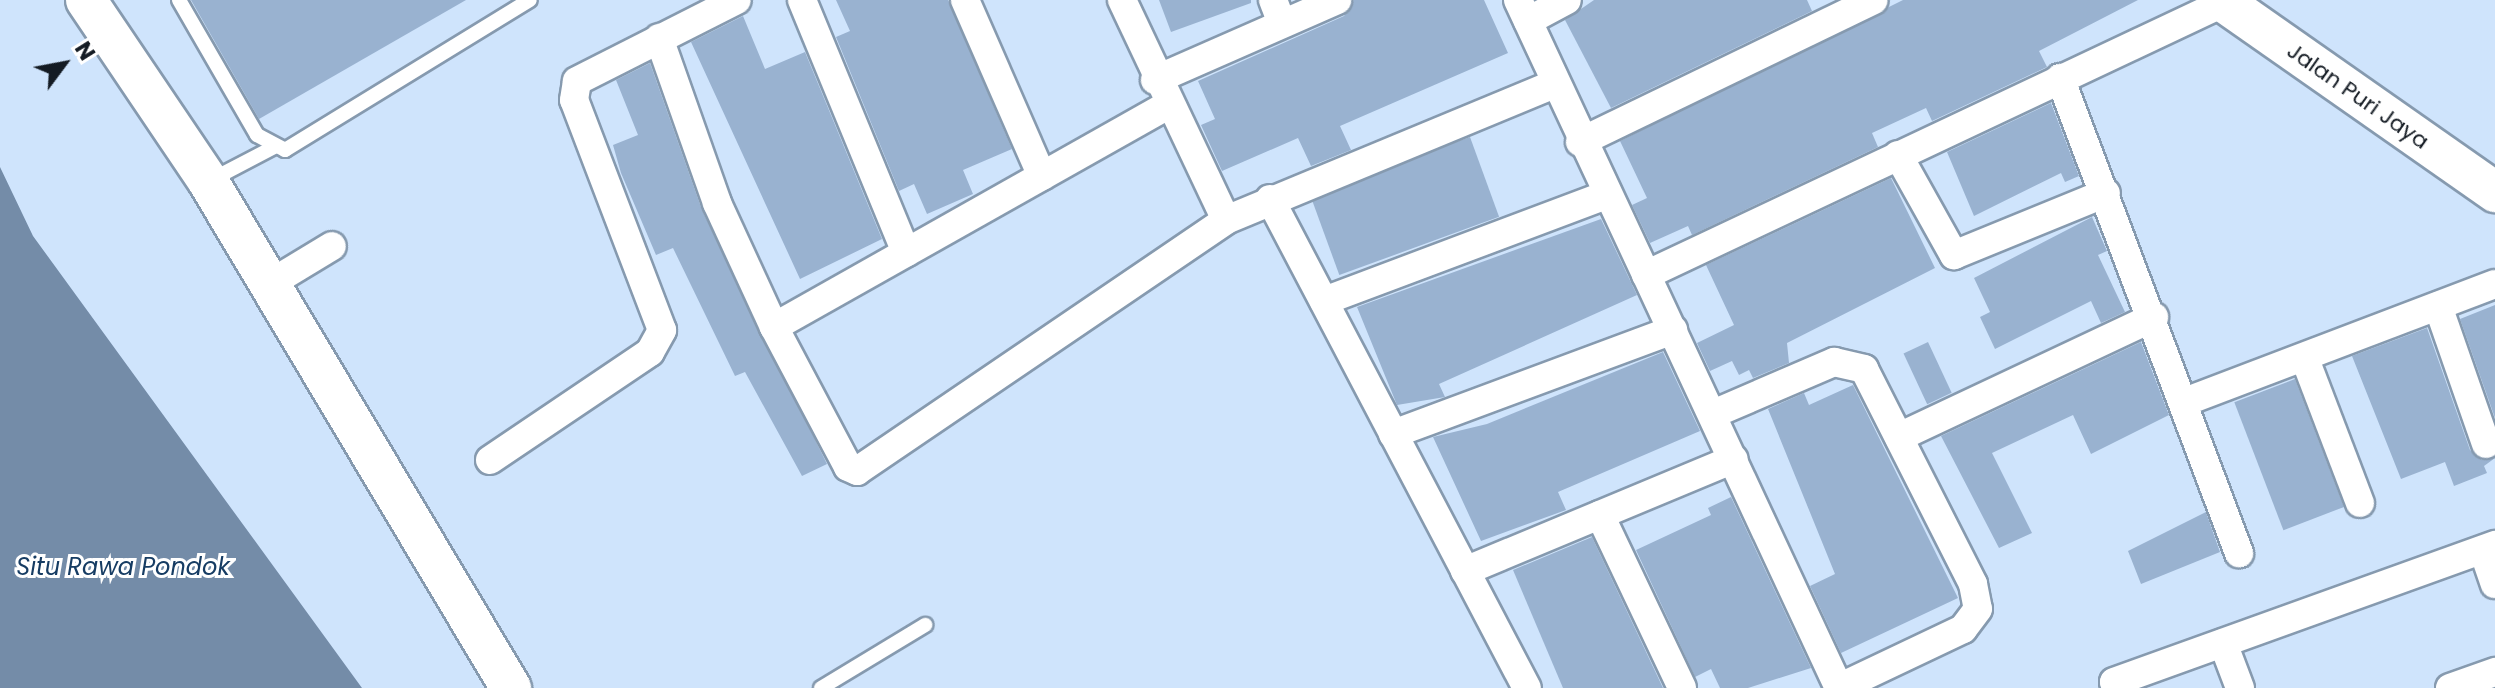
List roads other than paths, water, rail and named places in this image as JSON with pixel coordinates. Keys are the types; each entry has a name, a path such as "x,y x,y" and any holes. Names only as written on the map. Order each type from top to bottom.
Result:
{"street":[{"path":"86,0 208,181 511,688"},
{"path":"490,460 650,352 662,330 574,100 585,72 737,0"},
{"path":"802,0 906,252"},
{"path":"965,0 1042,176"},
{"path":"1122,0 1161,92 1226,220"},
{"path":"774,327 1042,176 1278,12 1337,0"},
{"path":"1567,0 1523,10 1580,142 1713,414 1839,688 1963,629 1978,609 1969,574 1864,369 1843,361 1713,414"},
{"path":"1580,142 1874,0"},
{"path":"1646,275 2223,1"},
{"name":"Jalan Puri Jaya","path":"2223,1 2495,192"},
{"path":"659,38 717,203 774,327 848,467 857,471 1226,220 1270,199 1556,83"},
{"path":"2060,78 2187,401 2239,553"},
{"path":"1898,155 1954,255 2106,193"},
{"path":"1324,301 1606,195"},
{"path":"1270,199 1527,688"},
{"path":"271,283 332,246"},
{"path":"2187,401 2305,359 2495,284"},
{"path":"2438,306 2486,444"},
{"path":"1899,437 2154,317"},
{"path":"1393,434 1673,330"},
{"path":"2305,359 2360,503"},
{"path":"1465,571 1734,459"},
{"path":"1600,515 1682,688"},
{"path":"2116,688 2114,682 2489,547 2495,584"},
{"path":"2223,643 2240,688"},
{"path":"2450,688 2495,672"}],"lane":[{"path":"179,0 257,135 274,147 294,149 530,0"},
{"path":"208,181 274,147"},
{"path":"821,688 925,625"}],"water":[{"name":"Situ Rawa Pondok","path":"0,167 33,236 362,688 0,688"}]}
